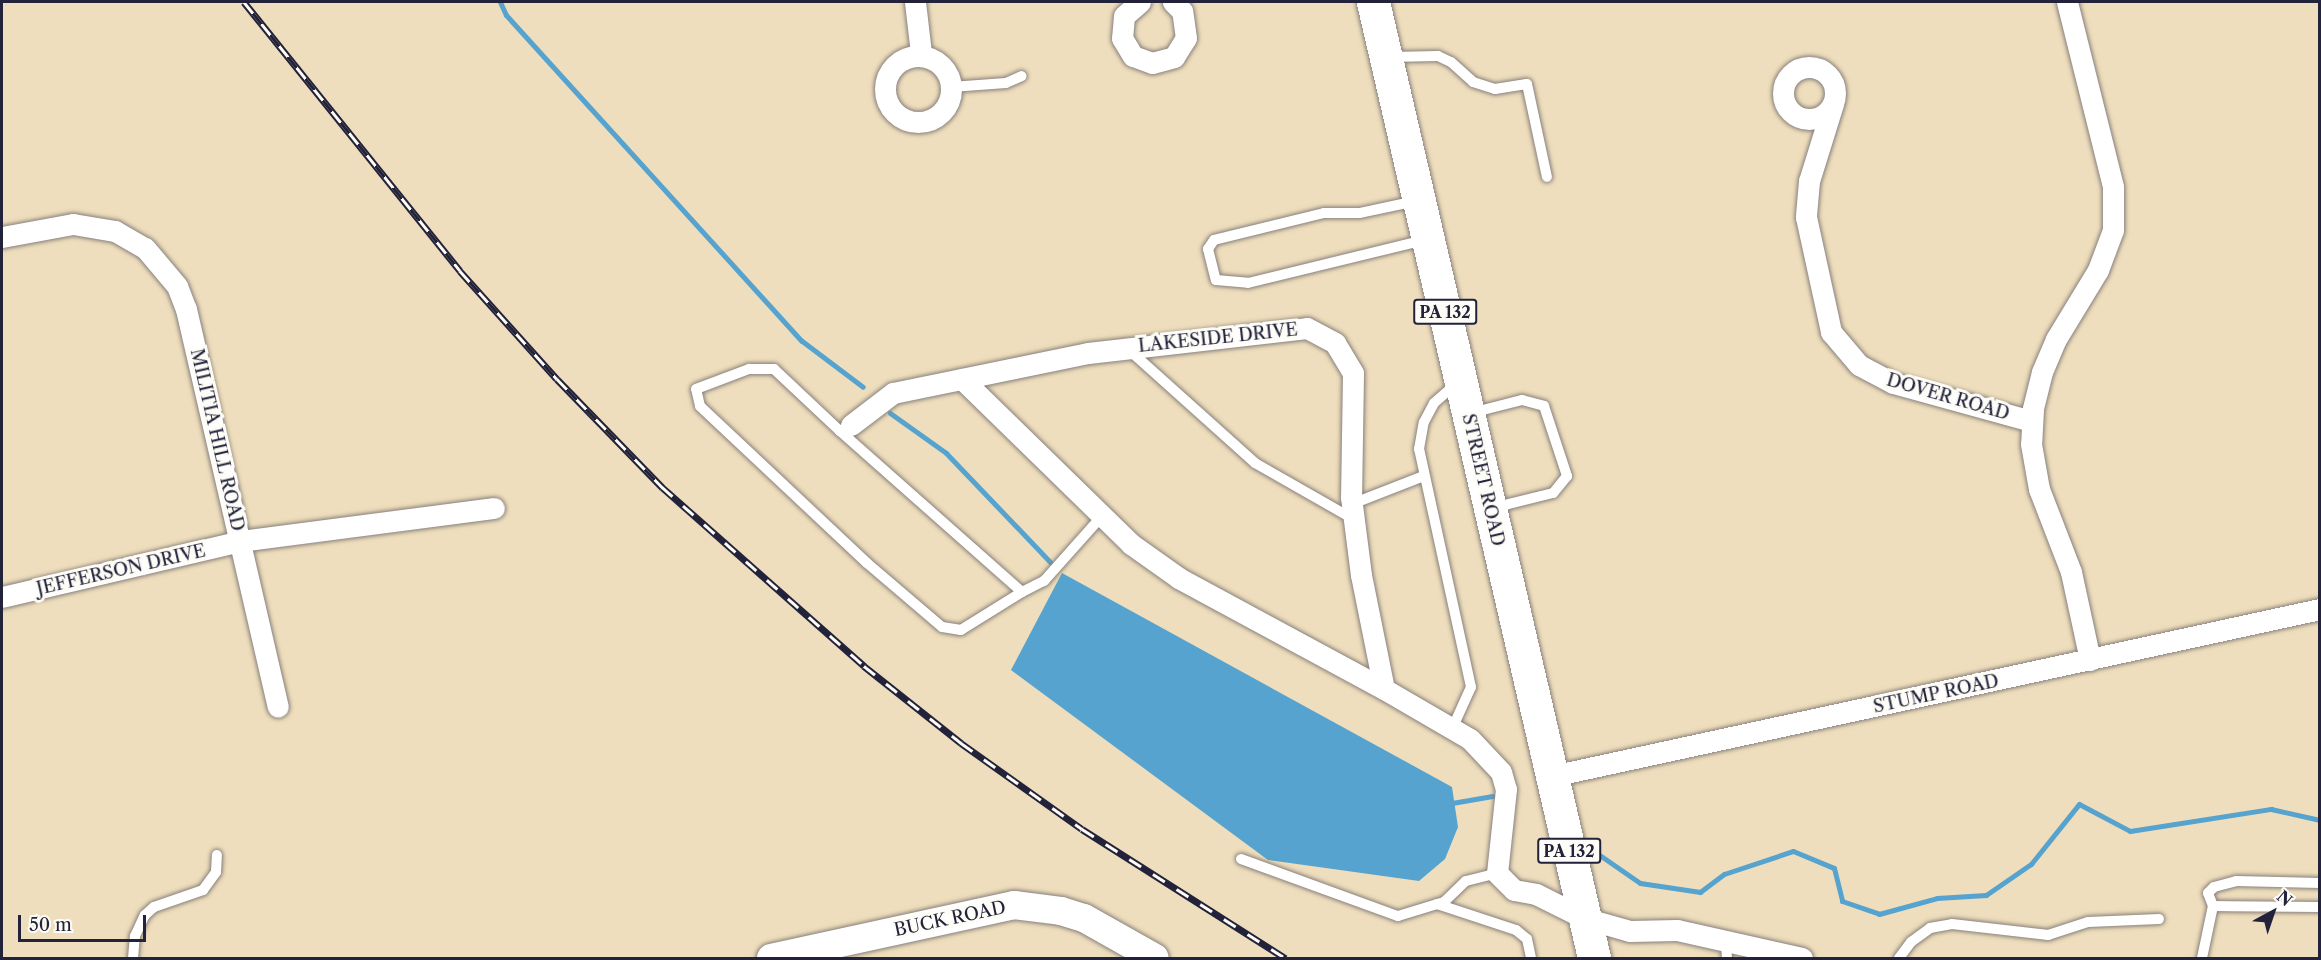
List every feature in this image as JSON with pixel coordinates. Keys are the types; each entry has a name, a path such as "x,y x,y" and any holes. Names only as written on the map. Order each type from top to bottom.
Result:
{"main road":[{"name":"STREET ROAD","path":"1373,2 1594,958"}],"street":[{"path":"915,2 921,53"},
{"path":"1140,2 1124,16 1122,38 1134,56 1152,63 1174,57 1186,38 1182,11 1173,2"},
{"path":"2067,2 2113,187 2113,230 2098,270 2056,339 2042,372 2031,421 2033,466 2071,572 2090,660"},
{"path":"921,53 942,65 951,87 948,100 932,119 915,124 894,112 885,95 892,70 910,55 921,53"},
{"name":"DOVER ROAD","path":"1833,104 1809,182 1806,217 1824,316 1831,332 1859,365 1893,383 2031,421"},
{"name":"MILITIA HILL ROAD","path":"2,237 48,226 90,225 131,239 163,265 186,309 240,541 494,508"},
{"name":"LAKESIDE DRIVE","path":"845,428 893,393 1127,348 1307,328 1335,343 1353,373 1353,512 1384,689"},
{"path":"962,379 1131,544 1179,578 1384,689 1452,729 1486,753 1501,772 1506,789 1497,873 1514,890 1536,894 1584,918 1630,931 1677,930 1726,950 1802,958"},
{"path":"240,541 278,707"},
{"name":"JEFFERSON DRIVE","path":"2,597 240,541"},
{"name":"STUMP ROAD","path":"1552,776 2319,609"},
{"name":"BUCK ROAD","path":"771,958 807,955 1014,905 1061,910 1084,918 1155,958"}],"lane":[{"path":"1386,57 1438,56 1451,62 1473,82 1495,89 1527,84 1547,177"},
{"path":"951,87 1006,83 1022,76"},
{"path":"1419,201 1360,213 1324,213 1214,240 1208,249 1216,280 1248,283 1428,239"},
{"path":"1127,348 1255,463 1353,512 1424,476"},
{"path":"1022,592 845,428 774,369 749,369 696,389 700,406 867,563 942,627 961,630 1044,581 1102,516"},
{"path":"1452,729 1471,687 1419,449 1424,422 1434,403 1460,380"},
{"path":"1468,414 1522,400 1544,406 1567,476 1552,493 1490,508"},
{"path":"133,958 135,936 145,915 154,907 203,890 216,872 217,855"},
{"path":"1241,859 1398,916 1437,904 1466,881 1497,873"},
{"path":"2204,953 2213,906 2208,893 2214,887 2236,881 2319,883"},
{"path":"1437,904 1516,930 1527,939 1531,958"},
{"path":"2213,906 2319,907"},
{"path":"1899,958 1911,942 1930,928 1952,924 2048,935 2088,921 2158,918"}],"water":[{"path":"1062,573 1452,787 1458,827 1445,859 1419,881 1268,860 1011,670"}],"waterway":[{"path":"500,2 506,15 802,341 863,387"},
{"path":"890,413 946,453 1050,562"},
{"path":"1452,803 1492,796"},
{"path":"1601,856 1640,883 1700,892 1724,874 1793,851 1834,868 1842,901 1879,914 1937,898 1986,895 2031,864 2079,804 2130,831 2271,809 2320,820"}],"railway":[{"path":"244,2 460,271 557,379 662,487 864,666 961,743 1082,829 1285,958"}]}
